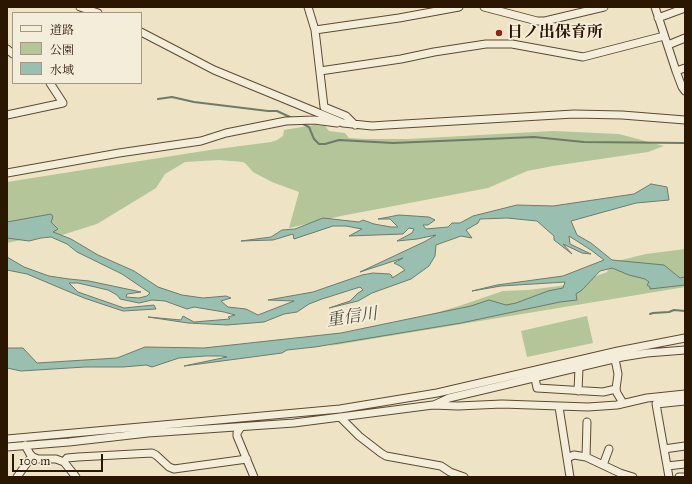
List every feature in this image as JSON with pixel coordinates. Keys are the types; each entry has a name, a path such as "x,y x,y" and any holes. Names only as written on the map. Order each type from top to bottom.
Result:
{"street":[{"path":"80,7 95,12"},
{"path":"308,7 315,30 324,107 346,116 355,125"},
{"path":"315,30 458,7"},
{"path":"486,7 537,21 545,21 604,7"},
{"path":"655,7 676,71 685,91"},
{"path":"658,18 685,8"},
{"path":"142,33 214,70 343,123"},
{"path":"320,71 486,44 512,44 583,57 664,36"},
{"path":"668,45 685,38"},
{"path":"676,71 685,68"},
{"path":"7,115 63,103 51,84"},
{"path":"7,173 119,153 201,141 226,133 286,121 314,120 355,125 387,125 574,114 622,115 685,120"},
{"path":"7,439 314,412 405,399 438,393 628,348 685,338"},
{"path":"7,447 148,433 294,423 433,405 449,398 615,359 647,353 685,350"},
{"path":"615,359 618,374 616,389 624,403"},
{"path":"578,391 579,368"},
{"path":"535,378 537,388 603,392 616,389"},
{"path":"405,399 433,405 458,406 502,404 592,407 624,403 647,398 685,394"},
{"path":"669,477 656,404 685,401"},
{"path":"559,406 570,477"},
{"path":"341,418 359,436 386,456 441,466 450,472 464,477"},
{"path":"586,456 587,422"},
{"path":"241,427 237,434 254,477"},
{"path":"24,445 32,456 38,459 56,459 64,462 76,477"},
{"path":"664,449 685,446"},
{"path":"603,465 609,449"},
{"path":"64,462 67,458 152,453 169,467 174,469 248,459"},
{"path":"567,458 574,455 586,456 620,473 633,477"},
{"path":"17,477 32,456"},
{"path":"667,466 685,464"},
{"path":"679,477 684,477"}],"green space":[{"path":"314,125 325,126 329,131 345,133 349,138 365,139 408,139 553,131 619,134 664,146 648,152 527,171 488,188 341,216 289,228 299,192 272,182 253,172 243,162 219,160 185,162 165,174 156,188 97,224 62,235 39,236 7,243 7,182 210,150 271,142 283,136 284,130"},
{"path":"685,249 685,287 329,346 503,291 528,290 575,284 607,272 613,262 646,254"},
{"path":"587,316 593,343 527,357 521,331"}],"water":[{"path":"651,184 667,187 669,200 636,203 571,221 577,235 591,243 612,260 664,265 680,278 685,277 685,285 650,289 647,285 649,282 645,279 629,275 612,268 600,271 582,290 576,294 577,300 560,302 461,323 315,347 287,350 282,353 184,366 227,357 205,356 179,358 152,367 146,365 21,371 7,368 7,348 23,348 37,363 117,358 145,347 204,348 341,333 471,306 489,300 506,305 516,303 548,291 563,288 565,282 501,286 472,291 497,285 563,276 604,260 569,236 570,244 591,254 582,253 563,244 572,254 554,240 554,236 537,221 507,218 480,219 478,223 466,230 472,238 461,236 436,245 435,256 429,266 411,279 372,293 358,301 329,308 350,301 363,290 360,287 309,304 297,312 284,314 264,322 227,325 188,323 148,317 181,320 183,316 194,322 230,319 228,317 235,315 194,307 187,309 165,301 152,300 139,303 120,299 117,295 108,290 78,283 69,283 78,292 124,308 154,305 156,309 123,311 84,298 27,274 7,270 7,257 24,267 49,276 89,281 141,292 127,294 126,297 139,298 147,296 150,293 122,274 77,252 67,244 51,237 29,241 7,238 7,222 51,214 53,217 51,222 58,229 53,232 71,239 98,255 134,271 158,287 182,295 203,298 226,296 231,298 221,301 228,307 246,309 258,315 294,301 268,300 313,292 362,275 373,273 390,274 392,278 405,270 394,263 403,258 360,272 436,235 397,241 412,233 414,229 409,228 403,234 349,236 362,229 346,226 333,226 294,239 293,234 273,240 241,241 271,237 282,230 295,229 323,218 359,222 363,220 374,224 398,227 390,219 378,219 399,215 429,217 435,220 428,225 423,225 426,229 448,227 452,223 460,223 473,216 517,205 553,206 634,194"}],"waterway":[{"path":"158,99 172,97 194,102 277,111 292,118"},
{"path":"301,123 309,127 314,139 319,144 339,140 393,143 534,137 584,142 685,143"},
{"path":"650,314 674,310 685,311"}],"place":[{"name":"日ノ出保育所","path":"499,33"}],"water label":[{"name":"重信川","path":"352,318"}]}
